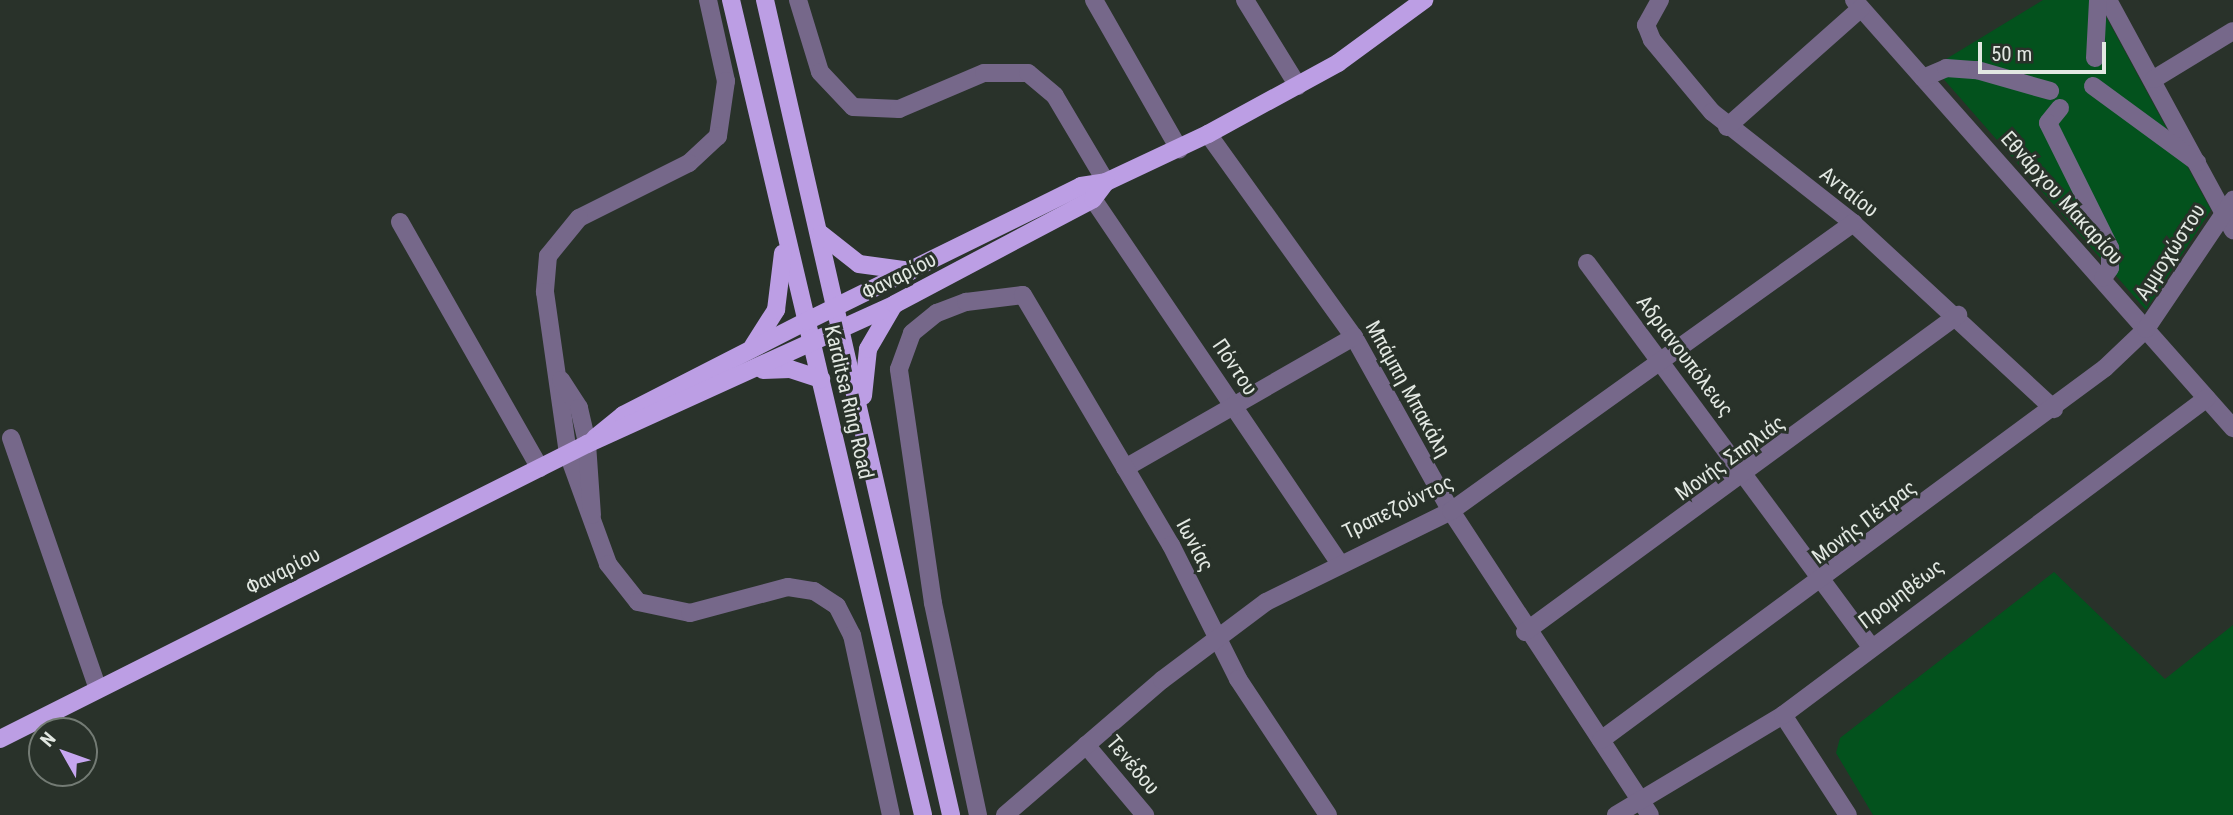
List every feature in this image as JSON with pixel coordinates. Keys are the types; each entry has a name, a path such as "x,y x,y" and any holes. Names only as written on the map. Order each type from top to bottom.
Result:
{"main road":[{"name":"Karditsa Ring Road","path":"731,0 923,815"},
{"name":"Karditsa Ring Road","path":"765,0 862,410 951,815"},
{"name":"Φαναρίου","path":"0,738 568,454 807,321 1081,186 1106,183 1208,134 1298,86 1424,0"},
{"name":"Φαναρίου","path":"625,423 813,345 1093,199 1106,183"},
{"path":"749,351 768,328 781,294 783,221"},
{"path":"820,234 859,264 911,271"},
{"path":"862,410 868,349 895,304"},
{"path":"753,371 790,369 821,379"}],"street":[{"path":"708,0 726,82 722,128 689,163 579,218 551,248 545,292 561,380 568,454 615,576 649,608 690,613 780,587 811,590 837,607 852,635 891,815"},
{"path":"798,0 820,72 853,107 900,109 984,73 1028,73 1055,96 1106,183"},
{"path":"1094,0 1179,149"},
{"path":"1245,0 1298,86"},
{"name":"Ανταίου","path":"1660,0 1646,25 1652,40 1727,127 1853,223 1958,315 2054,409"},
{"path":"2095,58 2110,2"},
{"path":"2110,2 2197,162 2228,206 2233,230"},
{"path":"1727,127 1857,4"},
{"name":"Εθνάρχου Μακαρίου","path":"1857,4 2103,278 2233,428"},
{"path":"2154,79 2233,31"},
{"path":"1923,78 1946,68 1977,71 2050,91"},
{"path":"2093,86 2197,162"},
{"path":"2060,108 2048,123 2110,248 2110,268 2103,278"},
{"name":"Μπάμπη Μπακάλη","path":"1208,134 1354,337 1451,511 1525,632 1645,807"},
{"name":"Πόντου","path":"1093,199 1339,562"},
{"name":"Αμμοχώστου","path":"2146,329 2228,206"},
{"path":"400,222 540,468"},
{"name":"Τραπεζούντος","path":"1005,815 1215,639 1339,562 1451,511 1664,364 1853,223"},
{"name":"Αδριανουπόλεως","path":"1587,264 1664,364 1870,645"},
{"name":"Ιωνίας","path":"978,815 933,603 899,369 912,333 937,313 966,302 1023,295 1125,468 1215,639 1328,815"},
{"name":"Μονής Σπηλιάς","path":"1525,632 1746,476 1958,315"},
{"name":"Μονής Πέτρας","path":"1601,740 1823,581 2054,409 2146,329"},
{"path":"1125,468 1354,337"},
{"path":"561,380 579,408 587,444 592,518"},
{"name":"Προμηθέως","path":"1616,815 1645,807 1783,715 1870,645 2207,398"},
{"path":"11,438 98,689"},
{"path":"1783,715 1847,815"},
{"name":"Τενέδου","path":"1086,745 1145,815"}],"green space":[{"path":"2043,0 2097,0 2211,210 2146,310 1933,67"},
{"path":"2054,572 2165,679 2233,625 2233,815 1873,815 1836,753 1840,738"}]}
